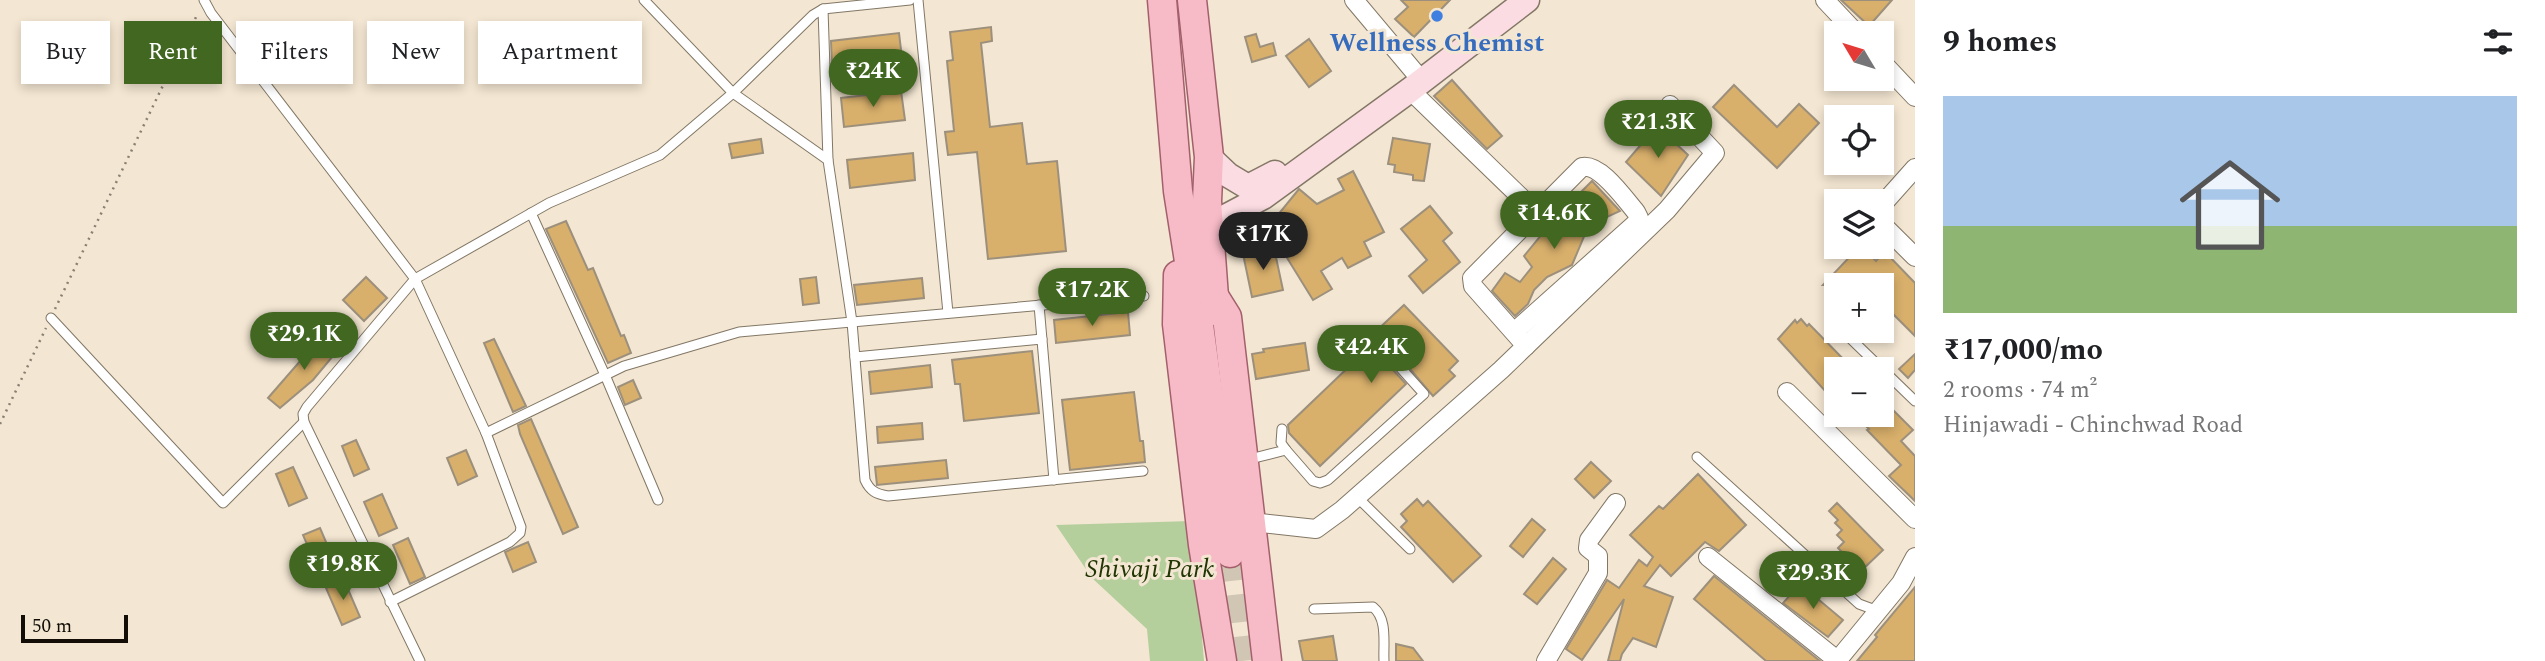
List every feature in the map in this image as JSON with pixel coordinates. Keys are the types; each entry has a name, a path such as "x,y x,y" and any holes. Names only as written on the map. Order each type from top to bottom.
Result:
{"main road":[{"path":"1162,0 1178,191 1200,220 1212,292 1237,553 1199,325 1200,220 1209,157 1192,0"},
{"path":"1200,220 1177,286 1177,324 1203,545 1222,661"},
{"path":"1212,292 1227,317 1268,661"}],"street":[{"path":"1354,0 1415,80 1536,212"},
{"path":"1200,220 1263,197 1415,80 1465,27 1506,0"},
{"path":"1200,220 1415,80 1527,0"},
{"path":"1825,0 1845,21"},
{"path":"1894,75 1915,97"},
{"path":"1520,339 1667,210 1715,153 1670,105"},
{"path":"1209,157 1228,175 1248,187"},
{"path":"1252,522 1316,529 1357,497 1520,339 1635,224 1639,218 1636,212 1598,169 1582,167 1472,278 1473,286 1520,339"},
{"path":"1894,192 1915,168"},
{"path":"1894,236 1915,257"},
{"path":"1787,392 1915,519"},
{"path":"1546,661 1598,573 1598,556 1588,548 1589,540 1616,503"},
{"path":"1708,557 1837,660 1901,583 1915,557"}],"lane":[{"path":"204,0 211,13 415,279 486,433 521,527 520,533 510,542 390,602"},
{"path":"644,0 733,93 828,160"},
{"path":"51,318 223,503 304,422 307,407 415,279 549,204 660,155 733,93 813,15 823,9 910,0"},
{"path":"918,0 948,313"},
{"path":"823,9 828,160 852,321 865,480 869,489 888,496 1143,471"},
{"path":"531,214 605,375 658,500"},
{"path":"486,433 634,362 739,332 1144,296"},
{"path":"1039,305 1054,480"},
{"path":"855,357 1042,339"},
{"path":"1855,343 1915,401"},
{"path":"1282,429 1280,443 1313,481 1320,483 1328,480 1424,394 1389,355"},
{"path":"304,422 420,661"},
{"path":"1244,461 1286,450"},
{"path":"1697,457 1858,604 1878,611"},
{"path":"1357,497 1410,549"},
{"path":"1314,609 1373,607 1379,612 1382,621 1384,661"}],"path":[{"path":"0,424 204,0"}],"green space":[{"name":"Shivaji Park","path":"1192,521 1204,661 1150,661 1147,629 1092,578 1056,525"}],"building":[{"path":"1401,0 1450,0 1414,37 1395,19 1408,7"},
{"path":"1841,0 1892,0 1873,21 1864,21"},
{"path":"991,27 992,41 981,43 990,127 1022,123 1027,164 1057,161 1066,251 988,259 977,152 948,155 945,132 954,131 947,61 953,60 950,32"},
{"path":"899,33 902,58 832,66 831,41"},
{"path":"1256,34 1260,47 1273,43 1276,55 1252,62 1245,37"},
{"path":"1309,39 1331,71 1309,87 1286,56"},
{"path":"1452,80 1502,136 1487,149 1434,96"},
{"path":"1734,85 1777,127 1799,104 1819,123 1777,168 1713,107"},
{"path":"901,91 905,120 844,127 841,98"},
{"path":"1657,126 1688,155 1661,196 1626,162"},
{"path":"1393,138 1430,144 1424,181 1413,180 1413,175 1394,172 1395,165 1388,164"},
{"path":"761,139 763,153 732,158 729,144"},
{"path":"913,153 915,180 850,188 847,160"},
{"path":"1353,171 1384,232 1364,242 1371,256 1348,268 1342,258 1321,271 1332,289 1313,300 1268,227 1299,189 1317,204 1344,190 1338,179"},
{"path":"1592,181 1620,211 1598,221 1585,234 1572,265 1547,277 1534,290 1528,304 1515,316 1492,291 1505,273 1520,282 1532,267 1524,256 1556,217 1571,226 1589,208 1581,192"},
{"path":"1430,206 1452,233 1443,241 1460,262 1423,293 1409,276 1427,260 1401,229"},
{"path":"566,221 588,270 593,268 621,336 624,335 631,353 608,363 546,229"},
{"path":"1274,248 1283,290 1252,297 1243,254"},
{"path":"1848,259 1892,259 1915,283 1915,336 1894,315 1894,273 1834,273"},
{"path":"366,277 387,298 364,321 343,300"},
{"path":"816,277 819,303 803,305 800,279"},
{"path":"922,278 924,298 857,305 854,285"},
{"path":"1404,305 1458,361 1449,370 1455,376 1433,396 1394,350 1385,349 1383,359 1406,384 1320,466 1289,433 1288,425 1379,338 1374,333"},
{"path":"1128,312 1130,335 1056,343 1054,320"},
{"path":"1801,319 1807,326 1809,324 1824,339 1824,343 1828,343 1841,357 1824,357 1824,390 1778,339 1795,320 1797,323"},
{"path":"321,337 338,350 313,380 280,408 268,398"},
{"path":"494,339 526,406 513,412 484,343"},
{"path":"1305,343 1309,370 1256,379 1252,354 1264,352 1263,349"},
{"path":"1032,351 1039,413 964,421 960,384 955,384 952,360"},
{"path":"1915,354 1915,370 1908,378 1899,369"},
{"path":"930,365 932,387 871,394 869,372"},
{"path":"633,380 641,398 625,405 618,387"},
{"path":"1134,392 1145,462 1070,470 1062,400"},
{"path":"1894,411 1913,430 1901,441 1915,456 1915,501 1889,476 1901,465 1867,430 1867,427 1894,427"},
{"path":"531,419 578,527 563,534 520,434 518,425"},
{"path":"922,423 923,439 878,443 877,427"},
{"path":"356,440 369,469 354,476 342,446"},
{"path":"466,450 477,476 458,485 447,458"},
{"path":"946,460 948,478 877,485 875,467"},
{"path":"1591,462 1611,481 1594,498 1575,479"},
{"path":"293,467 307,498 289,506 276,474"},
{"path":"1698,474 1746,525 1719,551 1705,542 1671,576 1660,565 1644,586 1673,597 1656,647 1633,638 1620,661 1608,661 1624,599 1582,660 1566,649 1607,580 1619,588 1639,560 1647,566 1653,557 1630,535 1659,506 1663,509"},
{"path":"382,494 397,528 379,536 364,502"},
{"path":"1417,499 1423,506 1428,501 1481,556 1453,582 1401,527 1407,521 1401,514"},
{"path":"1837,503 1883,550 1861,571 1838,548 1844,542 1837,535 1842,530 1835,523 1838,520 1829,511"},
{"path":"1532,519 1545,530 1523,557 1510,546"},
{"path":"320,528 332,556 315,563 303,535"},
{"path":"408,538 425,577 410,584 393,545"},
{"path":"528,542 536,562 513,572 505,552"},
{"path":"1553,558 1566,569 1537,604 1524,594"},
{"path":"1714,576 1820,661 1766,661 1694,599"},
{"path":"344,580 360,617 342,625 326,588"},
{"path":"1800,584 1843,620 1828,637 1783,603"},
{"path":"1915,587 1915,661 1857,661 1877,637 1875,635"},
{"path":"1333,636 1337,661 1303,661 1299,641"},
{"path":"1396,644 1413,648 1423,661 1396,661"}],"tunnel":[{"path":"1230,553 1242,661"}],"place":[{"name":"Wellness Chemist","path":"1437,16"}]}
